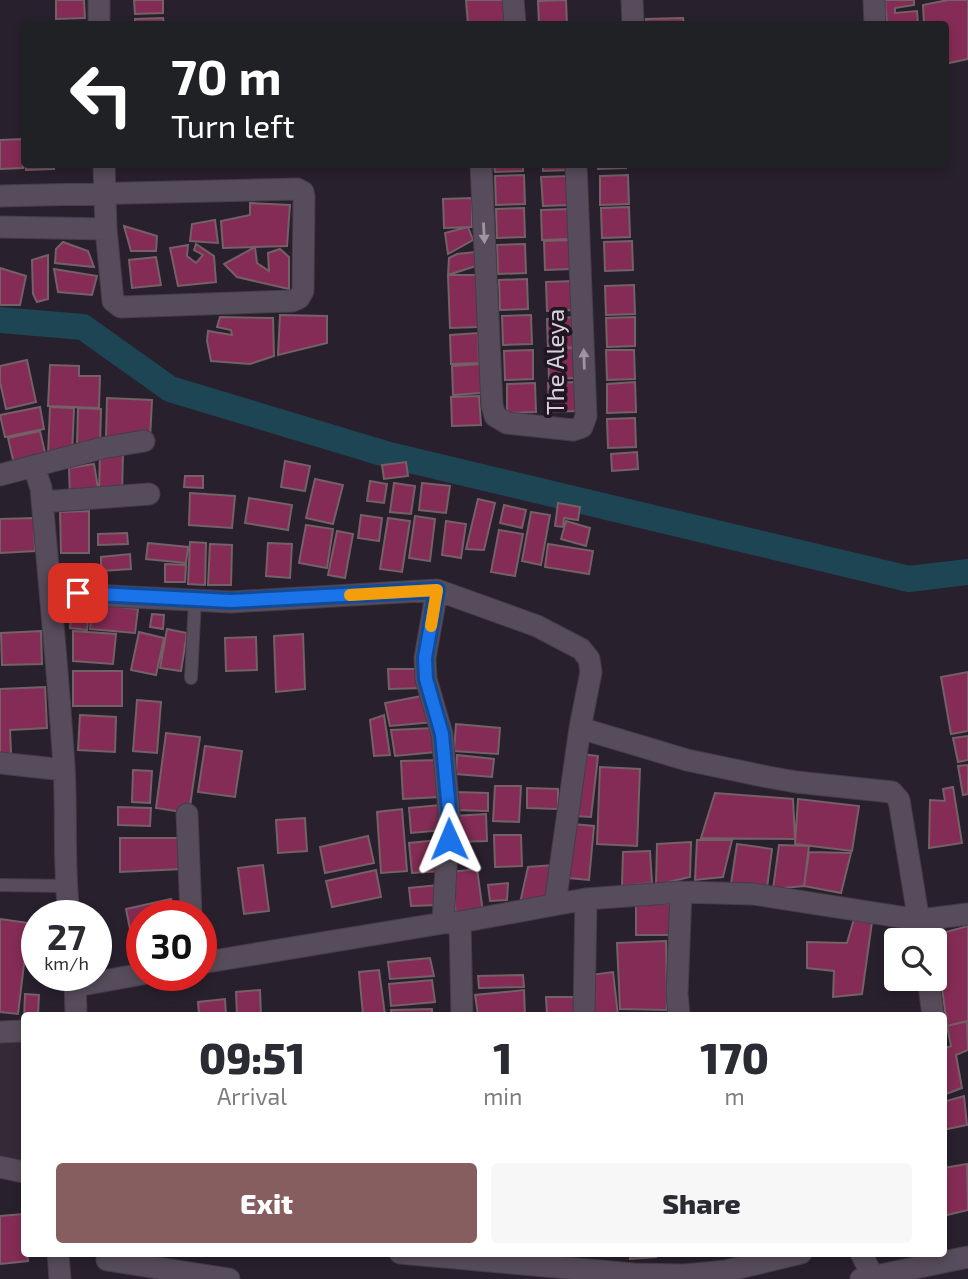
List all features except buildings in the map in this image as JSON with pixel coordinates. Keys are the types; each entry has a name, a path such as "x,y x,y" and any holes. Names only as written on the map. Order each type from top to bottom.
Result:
{"street":[{"path":"99,0 100,21"},
{"path":"513,0 514,21"},
{"path":"632,0 633,21"},
{"path":"874,0 875,21"},
{"path":"0,196 104,193 297,189 303,192 304,197 303,291 299,298 292,301 121,307 113,301 111,293 106,229 104,193 104,168"},
{"name":"The Aleya","path":"481,168 492,405 495,416 506,423 573,430 582,427 586,416 576,168"},
{"path":"0,227 106,229"},
{"path":"0,475 102,448 144,441"},
{"path":"34,467 41,488 51,593 64,770 67,900"},
{"path":"42,502 149,494"},
{"path":"51,593 231,601 437,590 537,626 581,649 589,659 591,672 580,728 555,904"},
{"path":"437,590 425,658 426,679 442,734 449,811 452,922 462,1012"},
{"path":"580,728 687,760 755,774 796,782 892,792 899,800 921,928"},
{"path":"0,763 64,770"},
{"path":"187,814 190,900"},
{"path":"217,960 586,899 681,892 753,894 912,928"},
{"path":"679,1012 681,892"},
{"path":"584,1012 586,899"},
{"path":"927,928 968,914"},
{"path":"75,991 76,1012"},
{"path":"930,991 933,1012"},
{"path":"0,1032 21,1031"},
{"path":"0,1167 21,1171"},
{"path":"58,1257 60,1279"},
{"path":"445,1257 634,1274 684,1275 726,1271 784,1257"},
{"path":"864,1257 879,1277 968,1257"},
{"path":"106,1264 229,1279"}],"lane":[{"path":"191,678 195,600"},
{"path":"0,885 65,886"}],"shaded area":[{"path":"21,1037 21,1164 0,1160 0,1038"}],"waterway":[{"path":"0,320 83,327 170,389 389,455 909,579 968,572"}],"slow traffic":[{"path":"350,595 437,590 431,626"}],"route":[{"path":"78,593 231,601 437,590 425,658 426,679 442,734 449,839"}]}
